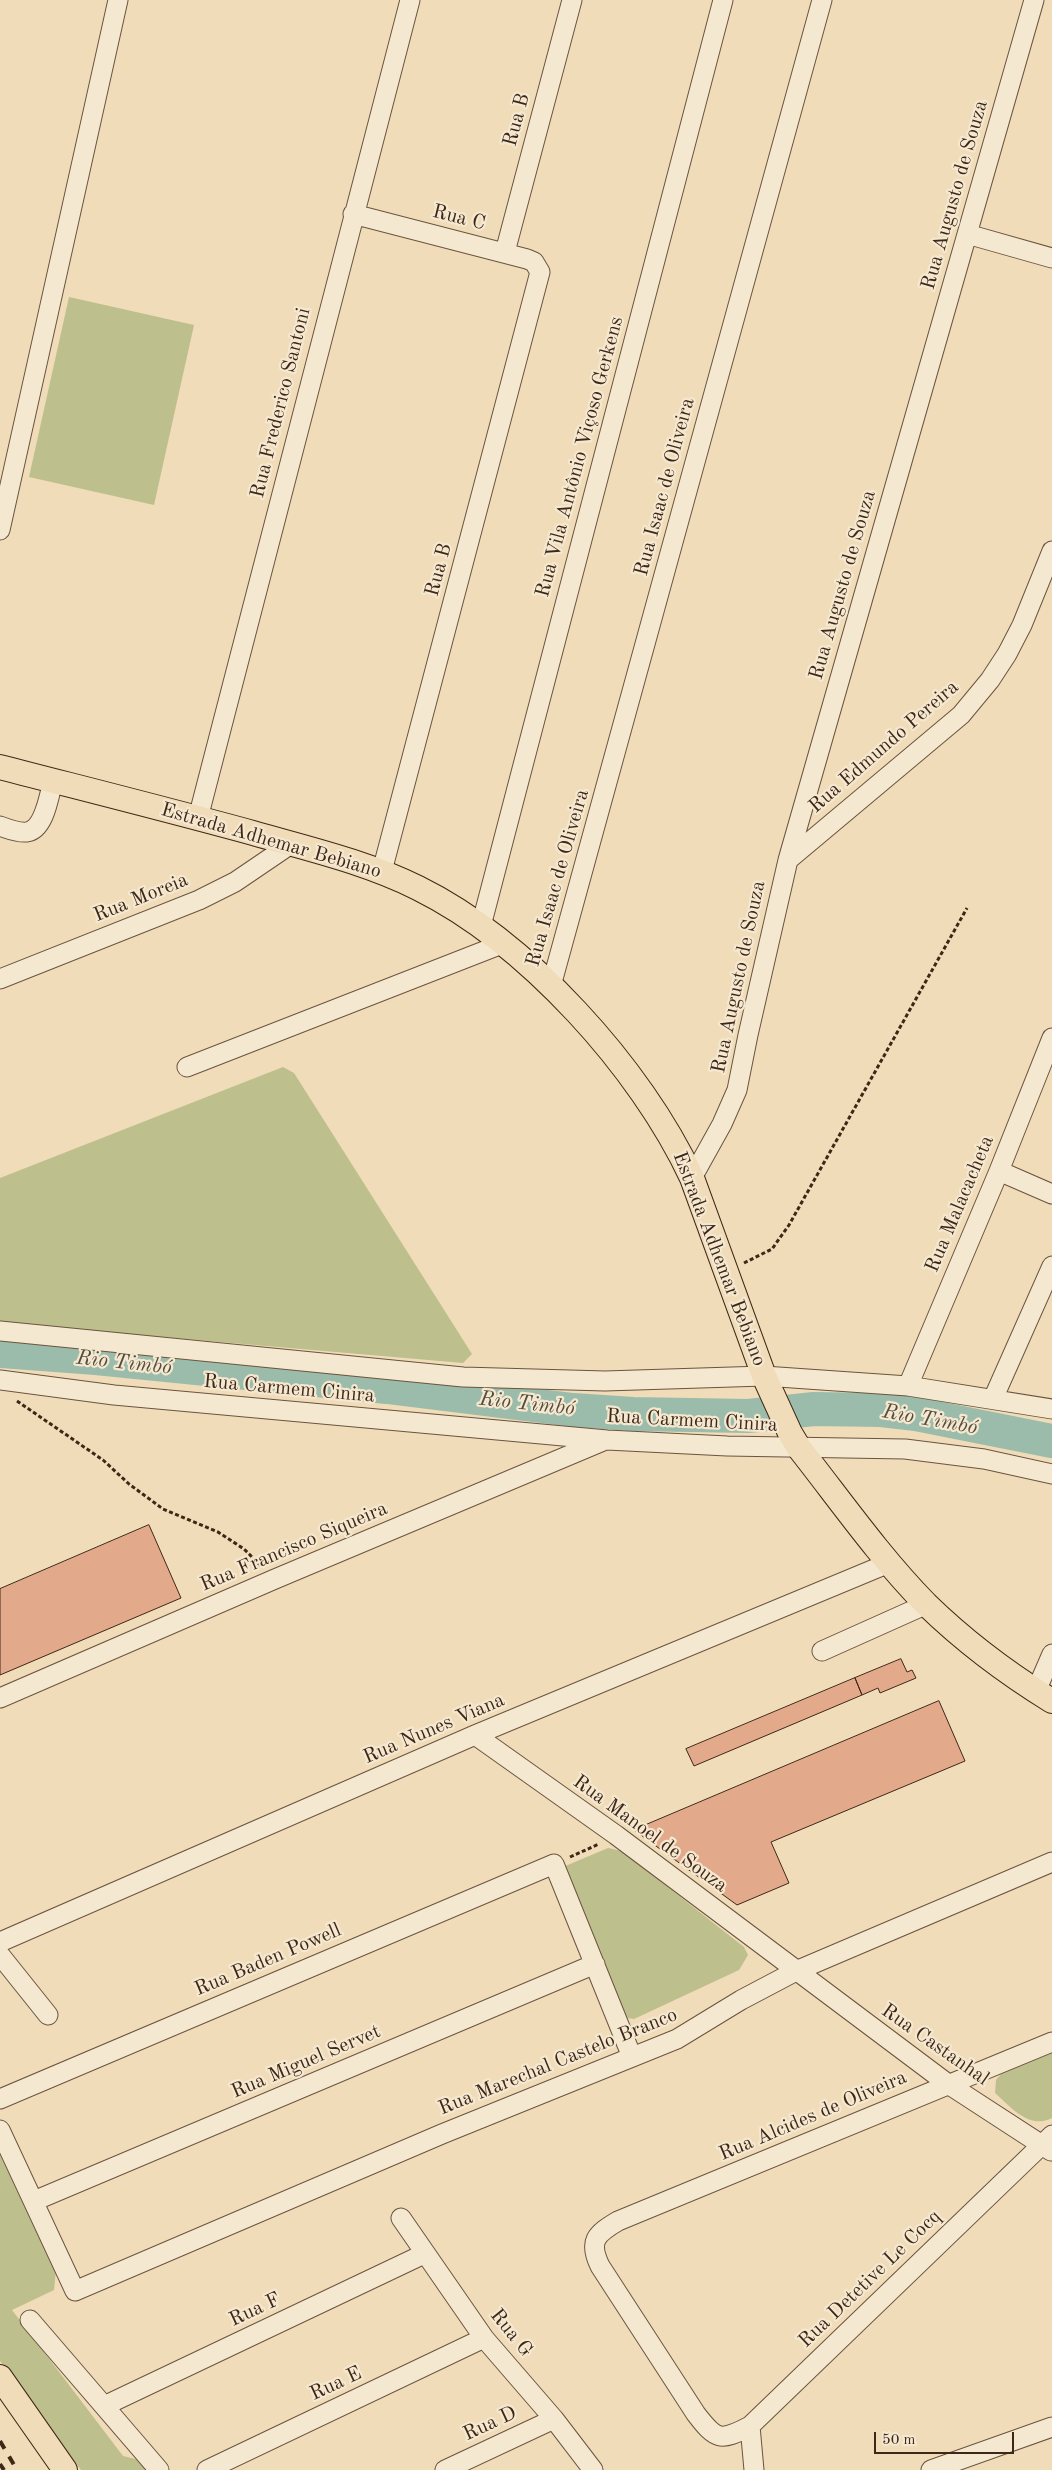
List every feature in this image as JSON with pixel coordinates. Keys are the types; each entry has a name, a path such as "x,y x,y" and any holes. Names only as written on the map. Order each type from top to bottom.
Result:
{"main road":[{"name":"Estrada Adhemar Bebiano","path":"0,767 198,818 382,871 419,888 481,926 551,986 634,1079 680,1152 692,1178 767,1383 794,1441 889,1563 927,1604 978,1649 1044,1696"},
{"path":"0,2377 66,2470"}],"street":[{"path":"0,530 118,0"},
{"name":"Rua Frederico Santoni","path":"198,818 410,0"},
{"name":"Rua B","path":"505,252 572,0"},
{"name":"Rua Vila Antônio Viçoso Gerkens","path":"481,926 723,0"},
{"name":"Rua Isaac de Oliveira","path":"551,986 822,0"},
{"name":"Rua Augusto de Souza","path":"692,1178 722,1124 737,1090 788,860 1034,0"},
{"name":"Rua C","path":"353,214 505,252 534,262 540,272 540,280"},
{"path":"967,234 1052,258"},
{"name":"Rua B","path":"382,871 540,280"},
{"name":"Rua Edmundo Pereira","path":"788,860 961,715 990,680 1007,654 1022,625 1052,551"},
{"path":"0,826 22,832 30,832 35,828 42,818 53,781"},
{"name":"Rua Moreia","path":"0,979 199,900 235,882 291,844"},
{"path":"188,1067 502,944"},
{"name":"Rua Malacacheta","path":"908,1386 999,1171 1052,1038"},
{"path":"999,1171 1052,1194"},
{"path":"993,1399 1052,1266"},
{"name":"Rua Carmem Cinira","path":"0,1331 463,1377 908,1386 1052,1409"},
{"name":"Rua Carmem Cinira","path":"0,1380 124,1396 607,1440 794,1441 905,1449 984,1459 1052,1474"},
{"name":"Rua Francisco Siqueira","path":"0,1698 275,1579 607,1440"},
{"name":"Rua Nunes Viana","path":"0,1942 475,1736 889,1563"},
{"path":"822,1650 927,1604"},
{"path":"1044,1696 1052,1654"},
{"name":"Rua Manoel de Souza","path":"475,1736 616,1835 796,1971"},
{"name":"Rua Marechal Castelo Branco","path":"34,2201 75,2291 442,2134 677,2039 741,2000 796,1971 1052,1862"},
{"path":"554,1864 632,2057"},
{"name":"Rua Baden Powell","path":"0,2099 554,1864"},
{"path":"0,1955 48,2015"},
{"name":"Rua Miguel Servet","path":"34,2201 595,1964"},
{"name":"Rua Castanhal","path":"796,1971 948,2084 1049,2144"},
{"name":"Rua Alcides de Oliveira","path":"710,2433 600,2266 594,2254 593,2245 596,2238 618,2222 1052,2042"},
{"path":"0,2130 34,2201"},
{"name":"Rua Detetive Le Cocq","path":"710,2433 724,2437 750,2426 1049,2144"},
{"name":"Rua G","path":"401,2218 424,2254 484,2338 554,2419 593,2470"},
{"name":"Rua F","path":"104,2406 424,2254"},
{"path":"30,2320 159,2470"},
{"name":"Rua E","path":"207,2470 484,2338"},
{"name":"Rua D","path":"445,2470 554,2419"},
{"path":"750,2426 754,2470"},
{"path":"932,2470 1052,2427"}],"path":[{"path":"726,1271 772,1249 789,1225 967,908"},
{"path":"13,1399 103,1460 129,1484 163,1509 218,1532 244,1549 275,1579"},
{"path":"554,1864 616,1835"}],"green space":[{"path":"69,297 194,325 154,505 29,477"},
{"path":"283,1067 294,1073 472,1354 463,1363 0,1323 0,1178"},
{"path":"608,1848 622,1851 744,1947 748,1955 739,1970 634,2019 627,2018 563,1867"},
{"path":"1052,2053 1052,2118 1044,2121 1028,2119 1014,2110 995,2093 996,2080 1001,2074"},
{"path":"0,2145 56,2269 54,2290 12,2310 123,2456 148,2462 152,2470 81,2470 0,2361"}],"building":[{"path":"149,1525 181,1598 0,1675 0,1589"},
{"path":"901,1659 907,1672 912,1670 916,1678 880,1693 878,1688 862,1695 855,1678"},
{"path":"855,1678 862,1695 694,1766 686,1749"},
{"path":"939,1701 965,1761 771,1842 789,1883 737,1905 634,1830"}],"waterway":[{"name":"Rio Timbó","path":"0,1351 96,1358 387,1387 573,1410 633,1414 748,1416 814,1409 881,1410 916,1414 1052,1441"}],"railway":[{"path":"0,2441 17,2470"},
{"path":"0,2464 4,2470"}]}
